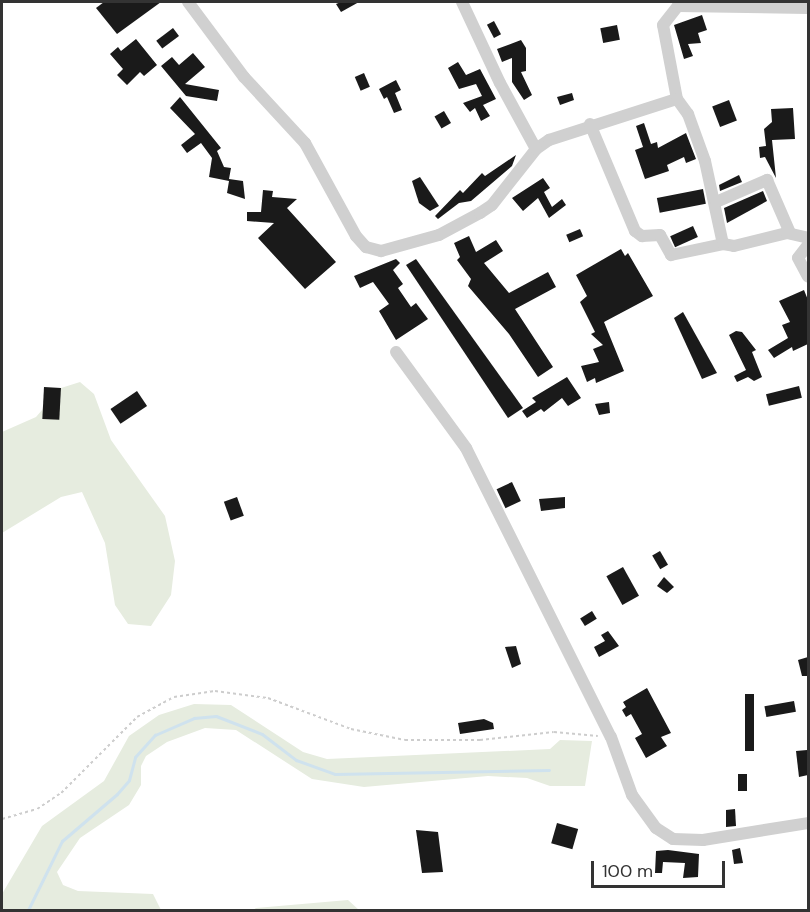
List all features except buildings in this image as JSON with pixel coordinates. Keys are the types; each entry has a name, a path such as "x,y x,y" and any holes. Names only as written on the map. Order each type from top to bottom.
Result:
{"street":[{"path":"188,2 244,76 305,143 356,236 366,247 381,251 410,246 480,213 492,205 536,148 590,124 677,99"},
{"path":"462,2 500,84 536,148"},
{"path":"723,244 713,211 716,202 688,114 677,99 665,46 663,25 669,12 678,6 808,8"},
{"path":"590,124 635,231 642,236 660,235 671,255 723,244 734,246 790,233 808,238"},
{"path":"716,202 767,180 790,233"},
{"path":"808,245 798,258 808,277"},
{"path":"396,352 466,448 611,736 632,795 656,828 673,840 703,840 808,823"}],"path":[{"path":"2,819 37,809 61,793 137,717 174,697 215,691 268,698 351,729 405,740 480,740 554,732 611,736"}],"shaded area":[{"path":"80,382 94,394 111,440 165,516 175,561 171,595 151,626 128,624 115,605 105,543 82,492 61,497 2,533 2,432 36,417 61,388"},
{"path":"194,704 231,705 303,752 327,759 550,749 560,740 592,741 585,786 550,786 527,778 488,776 364,787 312,779 236,730 205,728 167,742 146,756 141,766 141,785 129,805 80,838 57,872 63,885 78,891 153,894 161,910 2,910 2,894 42,826 104,781 129,736 159,715"},
{"path":"348,900 359,910 253,910 256,908"}],"waterway":[{"path":"28,910 62,841 117,794 129,780 135,757 155,735 194,718 216,716 262,734 296,760 335,774 549,770"}]}
